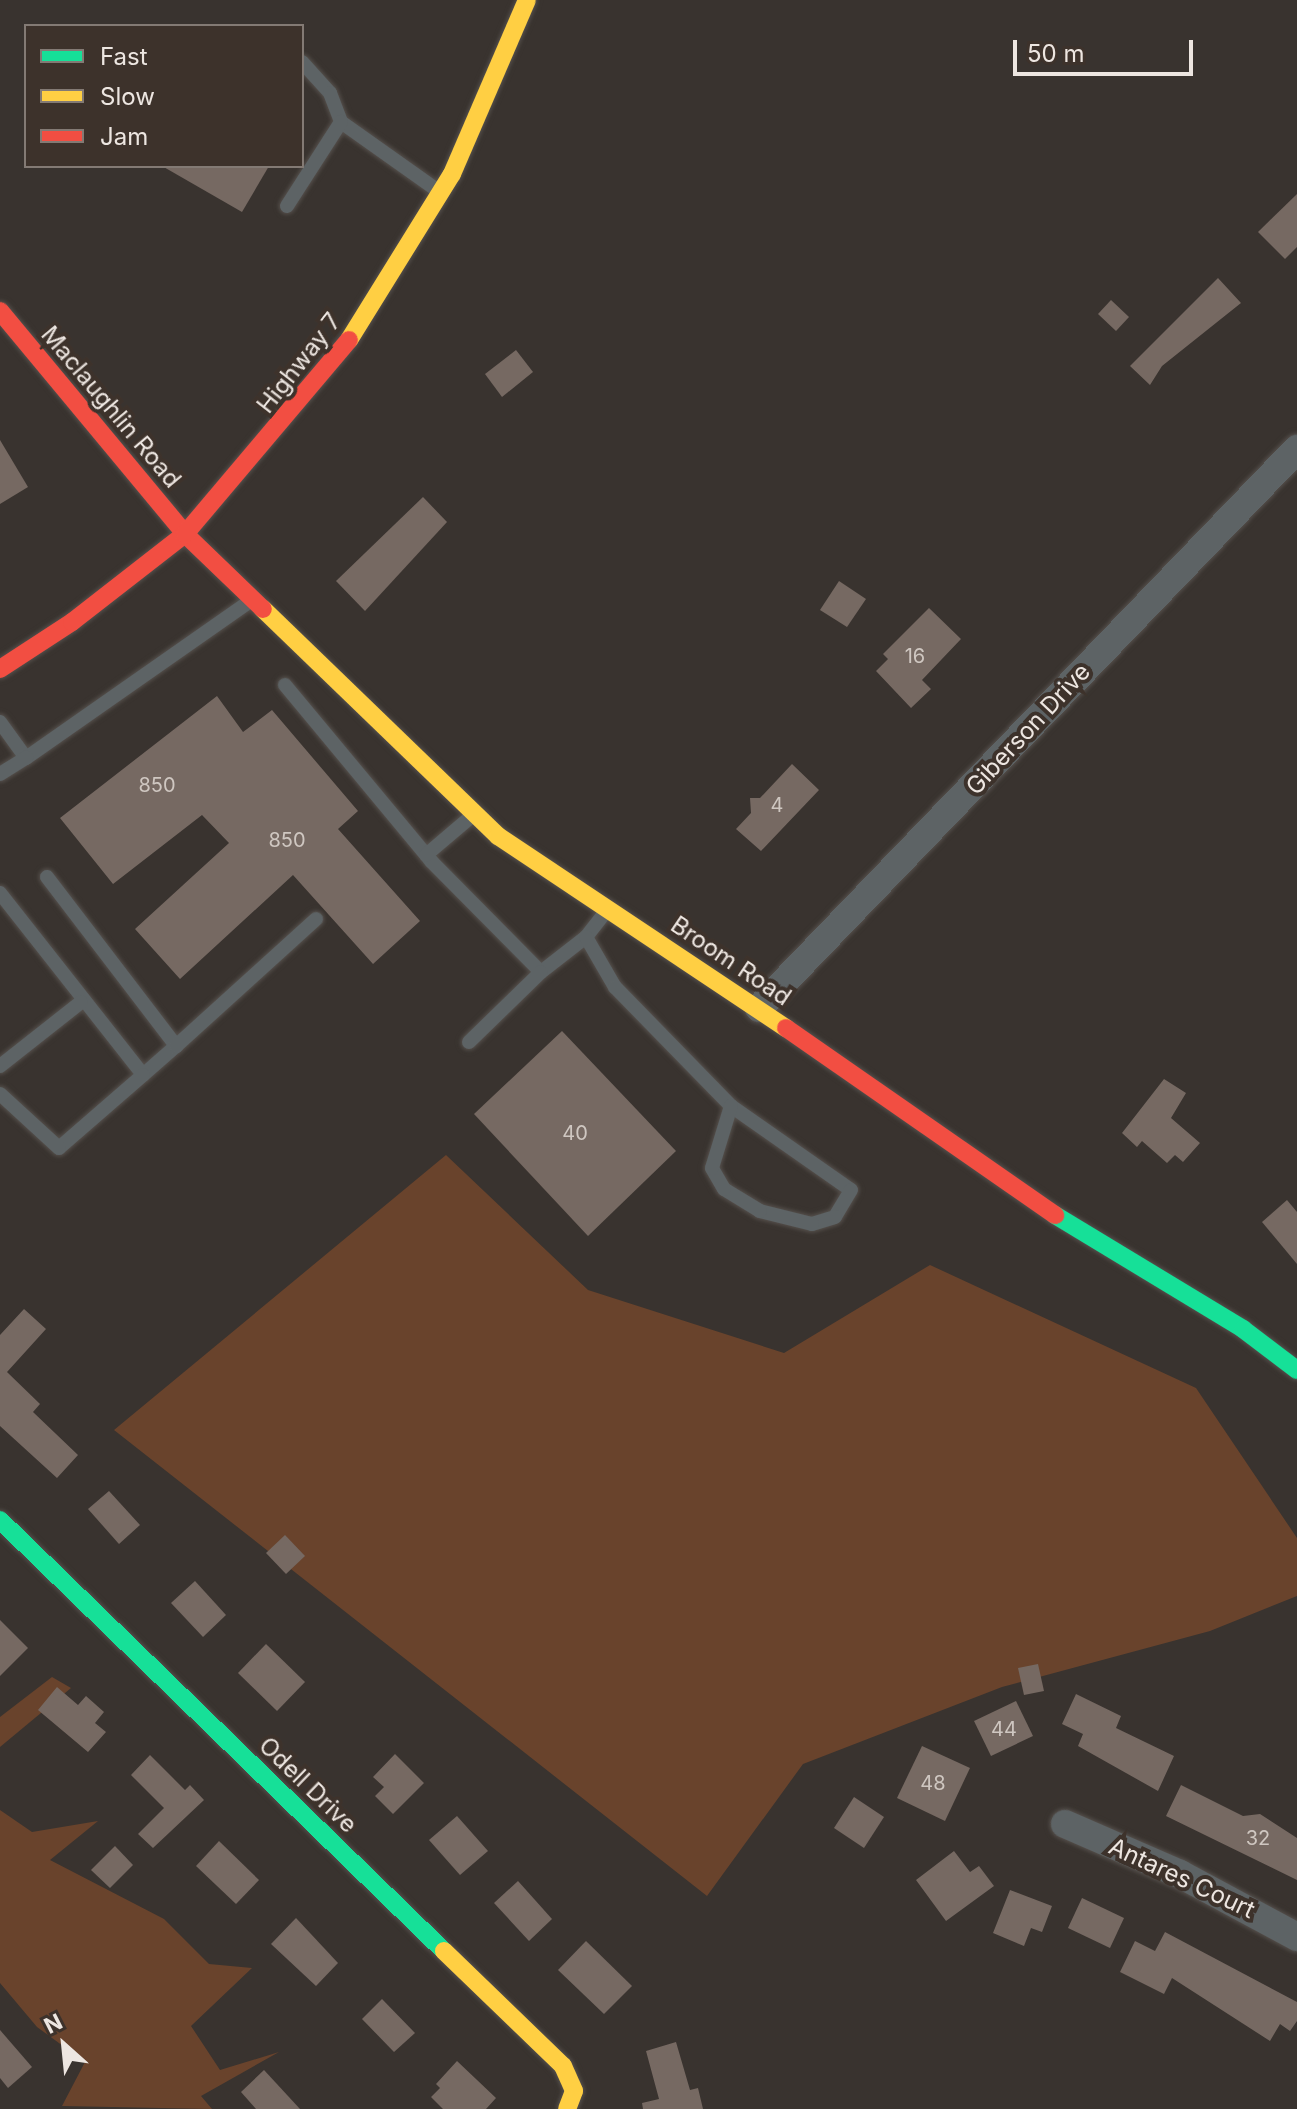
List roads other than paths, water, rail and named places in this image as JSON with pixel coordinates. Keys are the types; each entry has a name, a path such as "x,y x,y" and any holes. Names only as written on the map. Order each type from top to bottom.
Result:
{"street":[{"name":"Highway 7","path":"0,669 72,622 185,534 338,358 441,193 527,0"},
{"name":"Maclaughlin Road","path":"0,311 185,534"},
{"name":"Giberson Drive","path":"759,1008 1297,449"},
{"name":"Broom Road","path":"185,534 474,815 759,1008 1060,1219 1243,1329 1297,1370"},
{"name":"Odell Drive","path":"0,1520 563,2066 574,2091 567,2109"},
{"name":"Antares Court","path":"1065,1824 1180,1874 1297,1937"}],"lane":[{"path":"304,64 330,93 341,122 441,193"},
{"path":"287,206 341,122"},
{"path":"0,774 253,600"},
{"path":"285,685 426,855 541,972"},
{"path":"0,722 26,758"},
{"path":"426,855 474,815"},
{"path":"47,877 176,1046"},
{"path":"0,893 81,1002 143,1075"},
{"path":"469,1042 541,972 586,937 610,907"},
{"path":"0,1094 59,1148 316,919"},
{"path":"586,937 615,987 731,1106 851,1190 835,1217 812,1224 799,1221 760,1211 724,1189 712,1168 731,1106"},
{"path":"0,1066 81,1002"}]}
